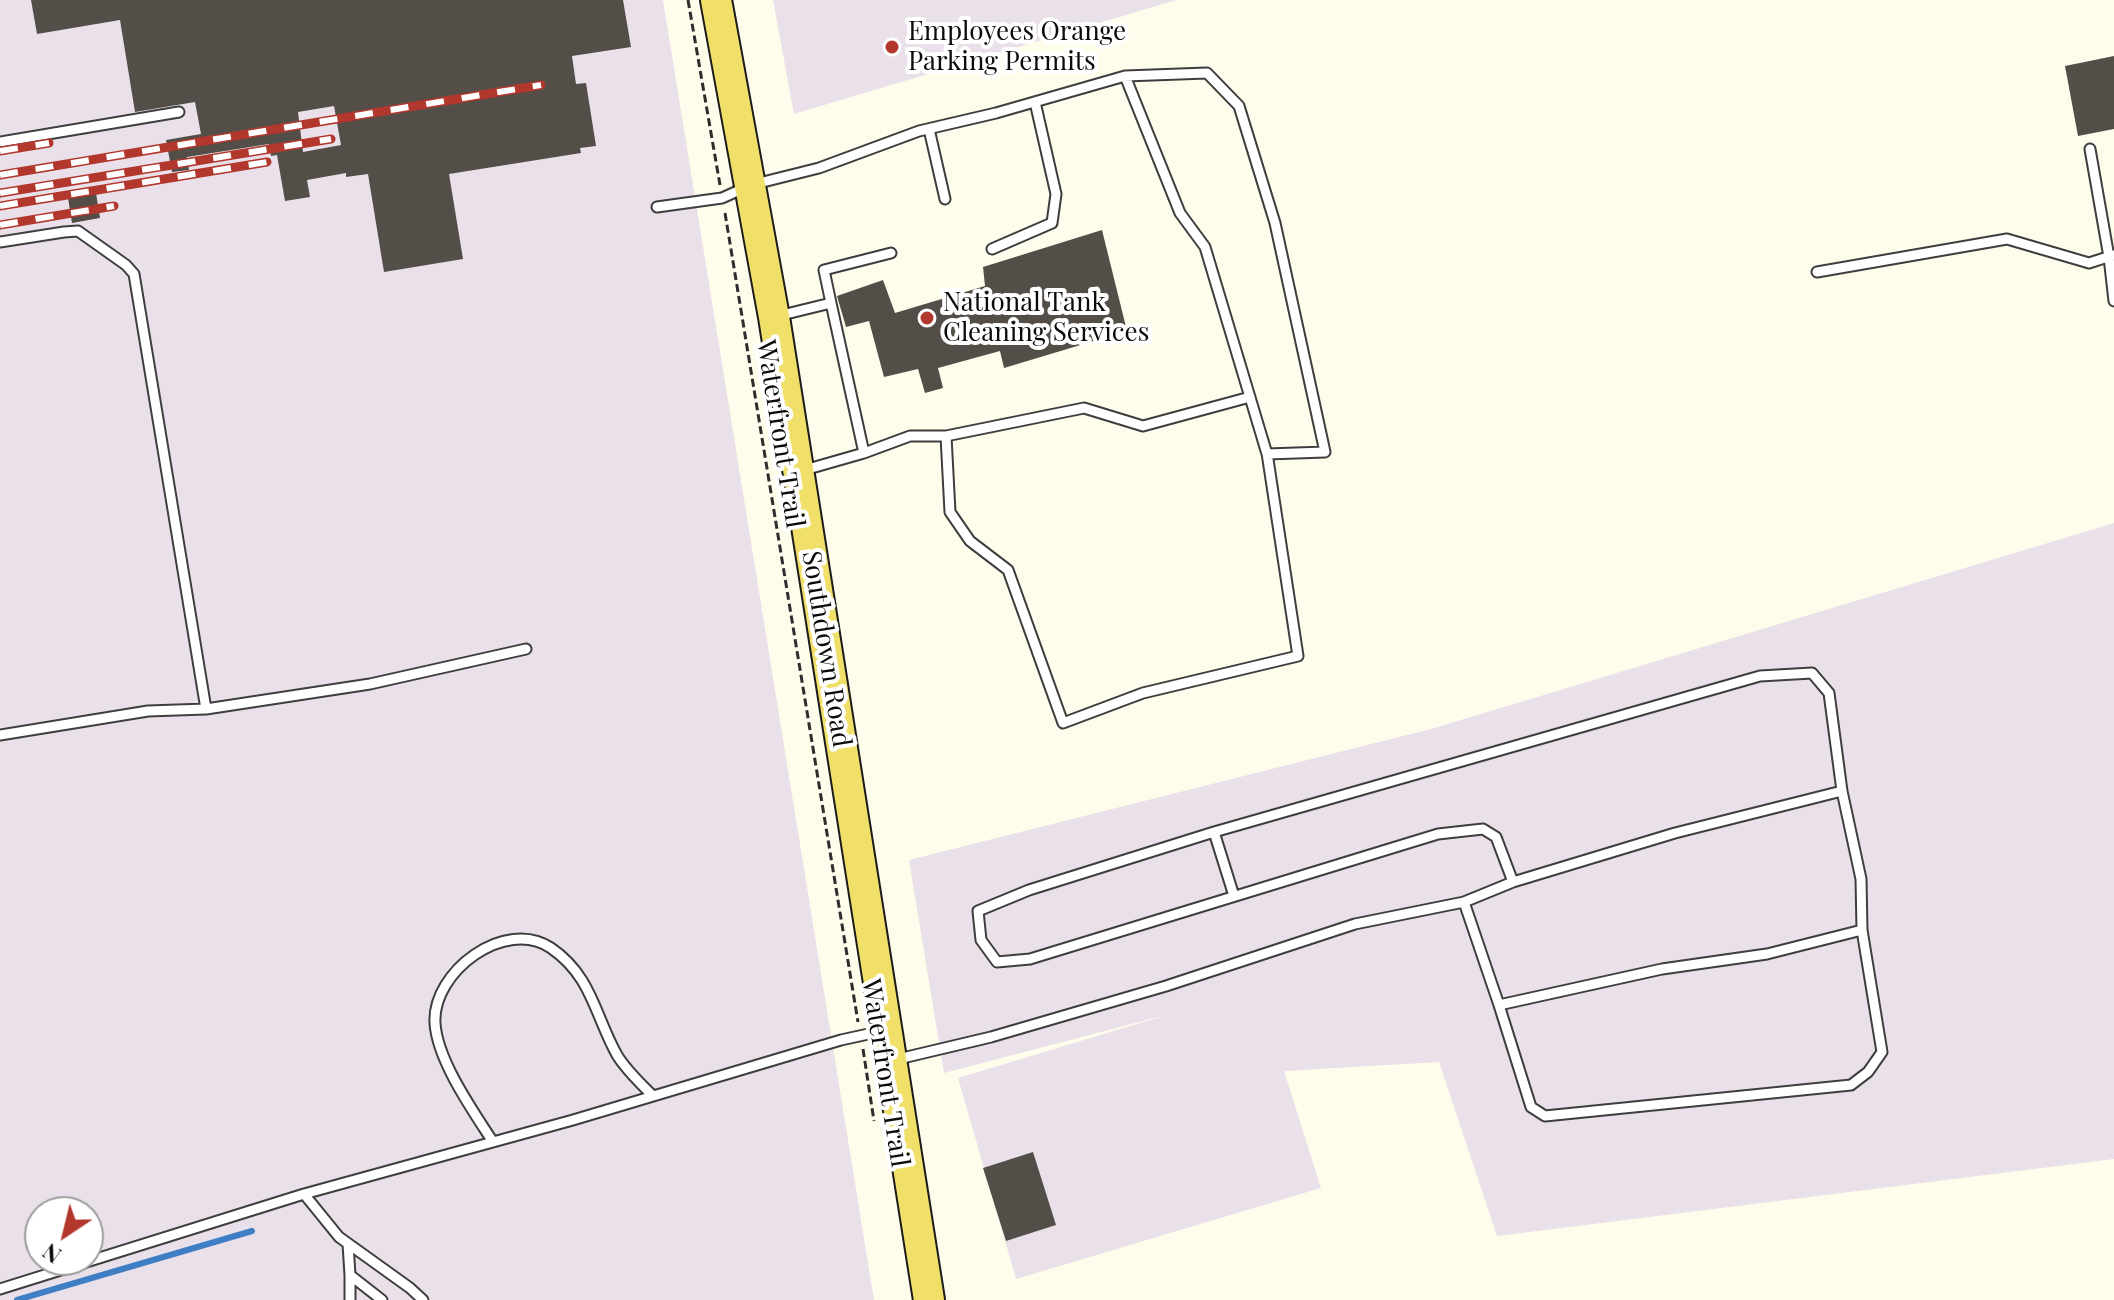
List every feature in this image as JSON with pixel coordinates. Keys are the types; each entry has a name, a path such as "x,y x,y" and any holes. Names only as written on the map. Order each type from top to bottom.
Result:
{"main road":[{"name":"Southdown Road","path":"716,0 774,317 798,472 873,1033 891,1061 929,1300"}],"lane":[{"path":"657,207 722,198 751,185 819,168 929,129 1125,76 1207,73 1239,106 1275,223 1325,452 1267,453"},
{"path":"946,436 950,512 970,541 1008,570 1063,723 1143,693 1298,656 1267,453 1205,247 1180,213 1125,76"},
{"path":"992,249 1052,223 1056,194 1035,102"},
{"path":"0,142 179,112"},
{"path":"929,129 945,199"},
{"path":"2090,149 2111,256 2114,301"},
{"path":"0,242 78,231 134,274 206,709"},
{"path":"1817,272 2007,239 2089,263 2111,256"},
{"path":"864,453 824,270 891,253"},
{"path":"774,317 831,303"},
{"path":"798,472 910,436 946,436 1084,408 1143,426 1250,397"},
{"path":"0,735 148,711 206,709 370,684 526,649"},
{"path":"1464,902 1531,1107 1545,1116 1851,1085 1868,1072 1882,1052 1862,930 1861,879 1842,791 1829,693 1812,673 1760,676 1214,832 1029,890 978,911 981,940 997,962 1030,959 1438,834 1483,829 1496,837 1513,882"},
{"path":"891,1061 991,1037 1166,986 1355,924 1464,902 1513,882 1675,833 1842,791"},
{"path":"1214,832 1234,896"},
{"path":"1499,1005 1662,969 1767,954 1862,930"},
{"path":"493,1142 448,1066 435,1027 435,1009 440,995 457,972 480,951 498,942 535,939 567,961 595,1003 617,1054 653,1096"},
{"path":"0,1289 304,1194 873,1033"},
{"path":"304,1194 336,1234 423,1300"},
{"path":"348,1244 350,1300"},
{"path":"350,1275 382,1300"}],"path":[{"name":"Waterfront Trail","path":"688,0 873,1033 876,1129"}],"shaded area":[{"path":"0,0 663,0 874,1300 0,1300"},
{"name":"Employees Orange Parking Permits","path":"773,0 1176,0 794,114"},
{"path":"2114,523 2114,1159 1497,1236 1439,1062 1284,1071 1321,1188 1016,1279 958,1078 1170,1014 944,1073 909,860 1431,729"}],"building":[{"path":"31,0 623,0 631,47 572,56 576,84 586,83 596,146 580,148 581,153 449,174 463,259 384,272 368,174 346,177 346,173 307,180 310,197 285,201 277,155 271,156 269,144 187,157 189,170 172,172 166,140 201,134 195,102 135,112 120,20 37,34","holes":["334,106 341,145 303,152 298,112"]},
{"path":"2114,56 2114,129 2078,136 2065,66"},
{"path":"96,193 100,218 72,223 68,198"},
{"path":"1102,230 1127,331 1004,368 1000,351 938,368 943,388 925,393 918,369 884,377 869,321 846,327 837,296 883,280 895,313 985,286 983,267"},
{"path":"1033,1152 1056,1225 1006,1241 983,1168"}],"waterway":[{"path":"17,1300 252,1231"}],"railway":[{"path":"0,175 541,85"},
{"path":"0,193 331,139"},
{"path":"0,151 49,143"},
{"path":"0,206 267,162"},
{"path":"0,225 114,206"}],"place":[{"name":"Employees Orange Parking Permits","path":"892,47"},
{"name":"National Tank Cleaning Services","path":"927,318"}]}
